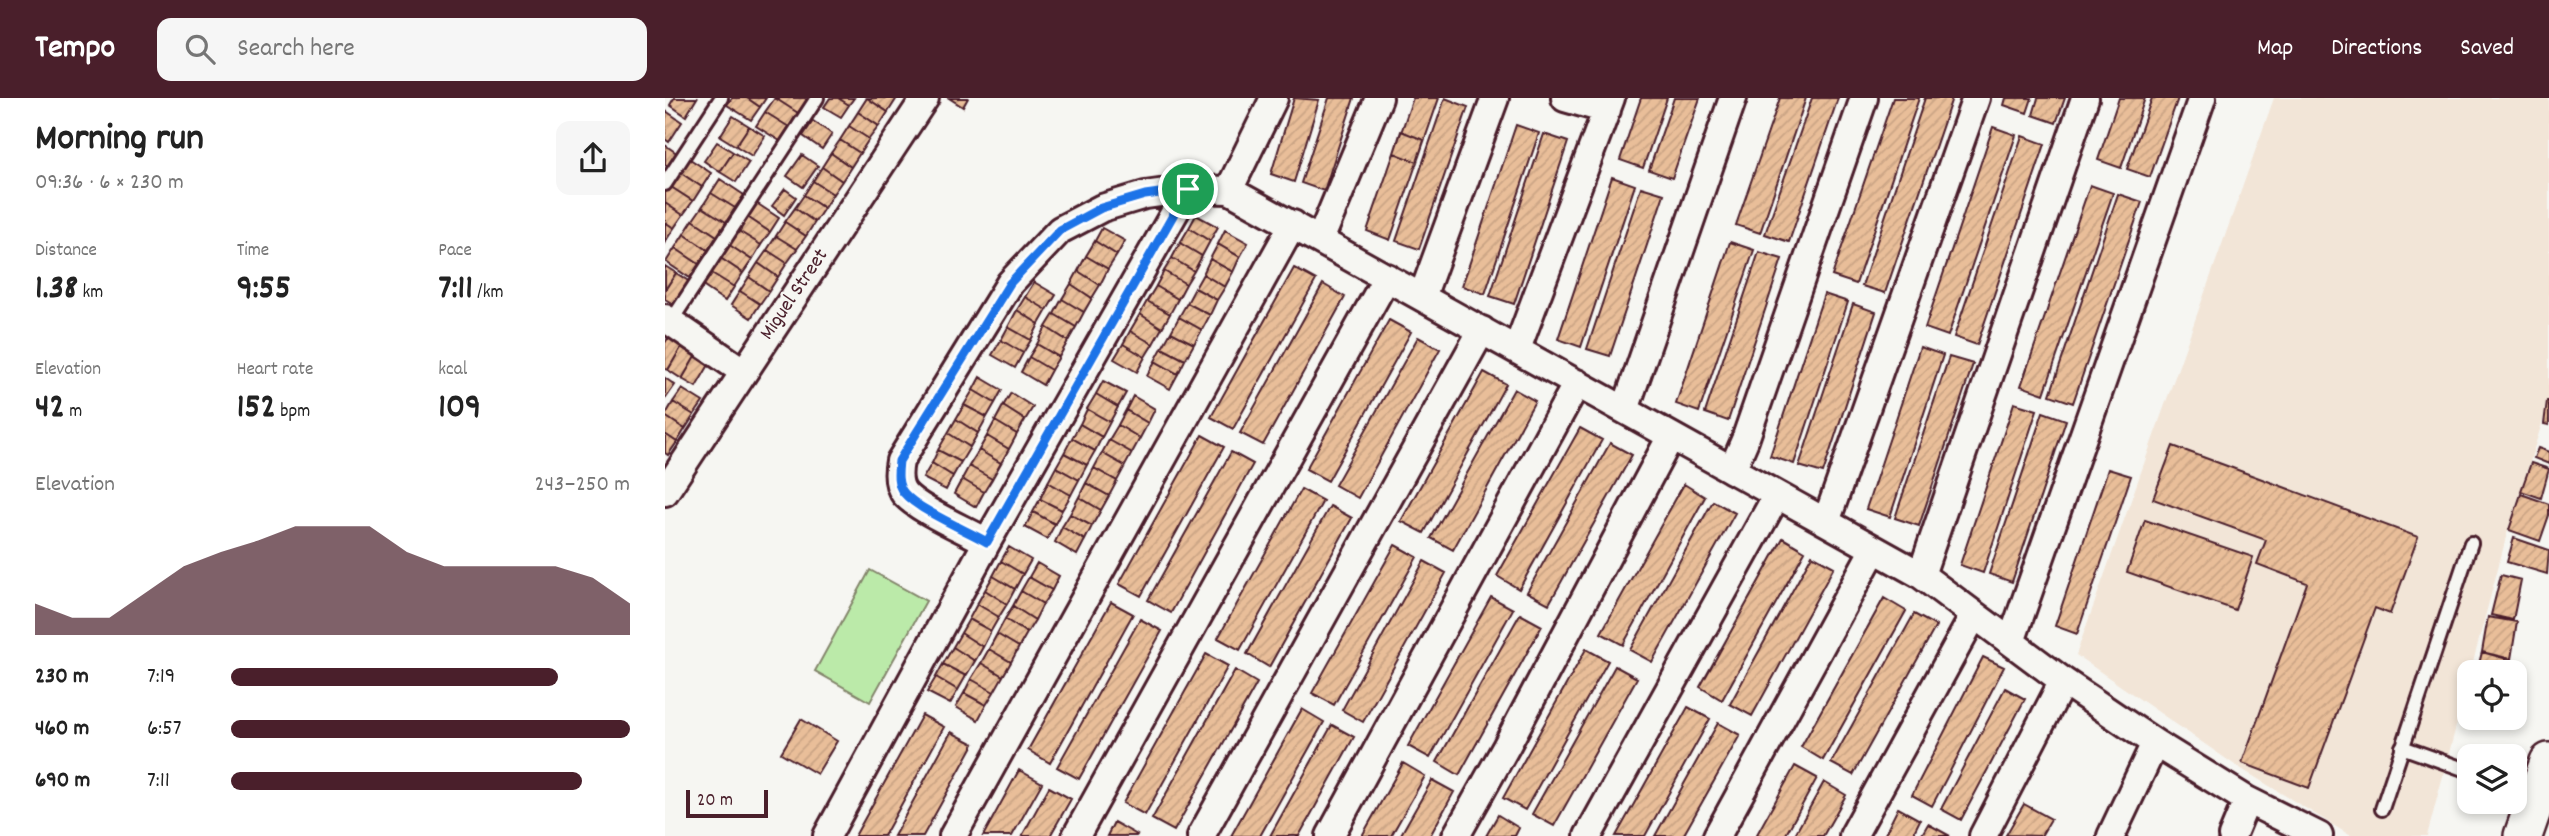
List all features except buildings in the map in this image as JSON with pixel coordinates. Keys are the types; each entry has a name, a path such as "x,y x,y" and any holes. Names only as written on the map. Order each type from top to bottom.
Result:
{"main road":[{"path":"2523,836 2538,783"}],"street":[{"name":"Miguel Street","path":"665,492 925,98"},
{"path":"1229,190 1274,98"},
{"path":"1320,240 1379,98"},
{"path":"1422,297 1495,98"},
{"path":"1517,349 1609,104 1565,98"},
{"path":"1625,410 1733,98"},
{"path":"1732,470 1745,440 1864,98"},
{"path":"1826,522 1976,98"},
{"path":"1920,575 2085,98"},
{"path":"2011,642 2202,98"},
{"path":"827,836 987,542 1188,189"},
{"path":"987,542 915,503 902,492 898,476 899,461 1010,283 1060,230 1101,208 1145,195 1188,189 1229,190 1920,575 2063,681 2155,743 2247,800 2319,836"},
{"path":"953,836 1293,224"},
{"path":"1076,836 1387,277"},
{"path":"667,323 744,372"},
{"path":"1201,836 1482,330"},
{"path":"1330,836 1577,383"},
{"path":"1456,836 1671,436"},
{"path":"1588,836 1777,495"},
{"path":"1717,836 1874,549"},
{"path":"1853,836 1974,615"},
{"path":"1983,836 2063,681"},
{"path":"2111,836 2155,743"},
{"path":"2232,836 2247,800"}],"lane":[{"path":"665,184 721,98"},
{"path":"667,323 817,98"},
{"path":"2382,809 2471,543"},
{"path":"2402,747 2457,767"}],"shaded area":[{"path":"2274,98 2549,98 2549,401 2507,534 2474,660 2457,660 2457,723 2427,836 2351,836 2235,765 2076,655"}],"green space":[{"path":"870,570 926,601 870,702 815,671"}],"route":[{"path":"1188,189 987,542 915,503 902,492 898,476 899,461 1010,283 1060,230 1101,208 1145,195 1188,189"}]}
